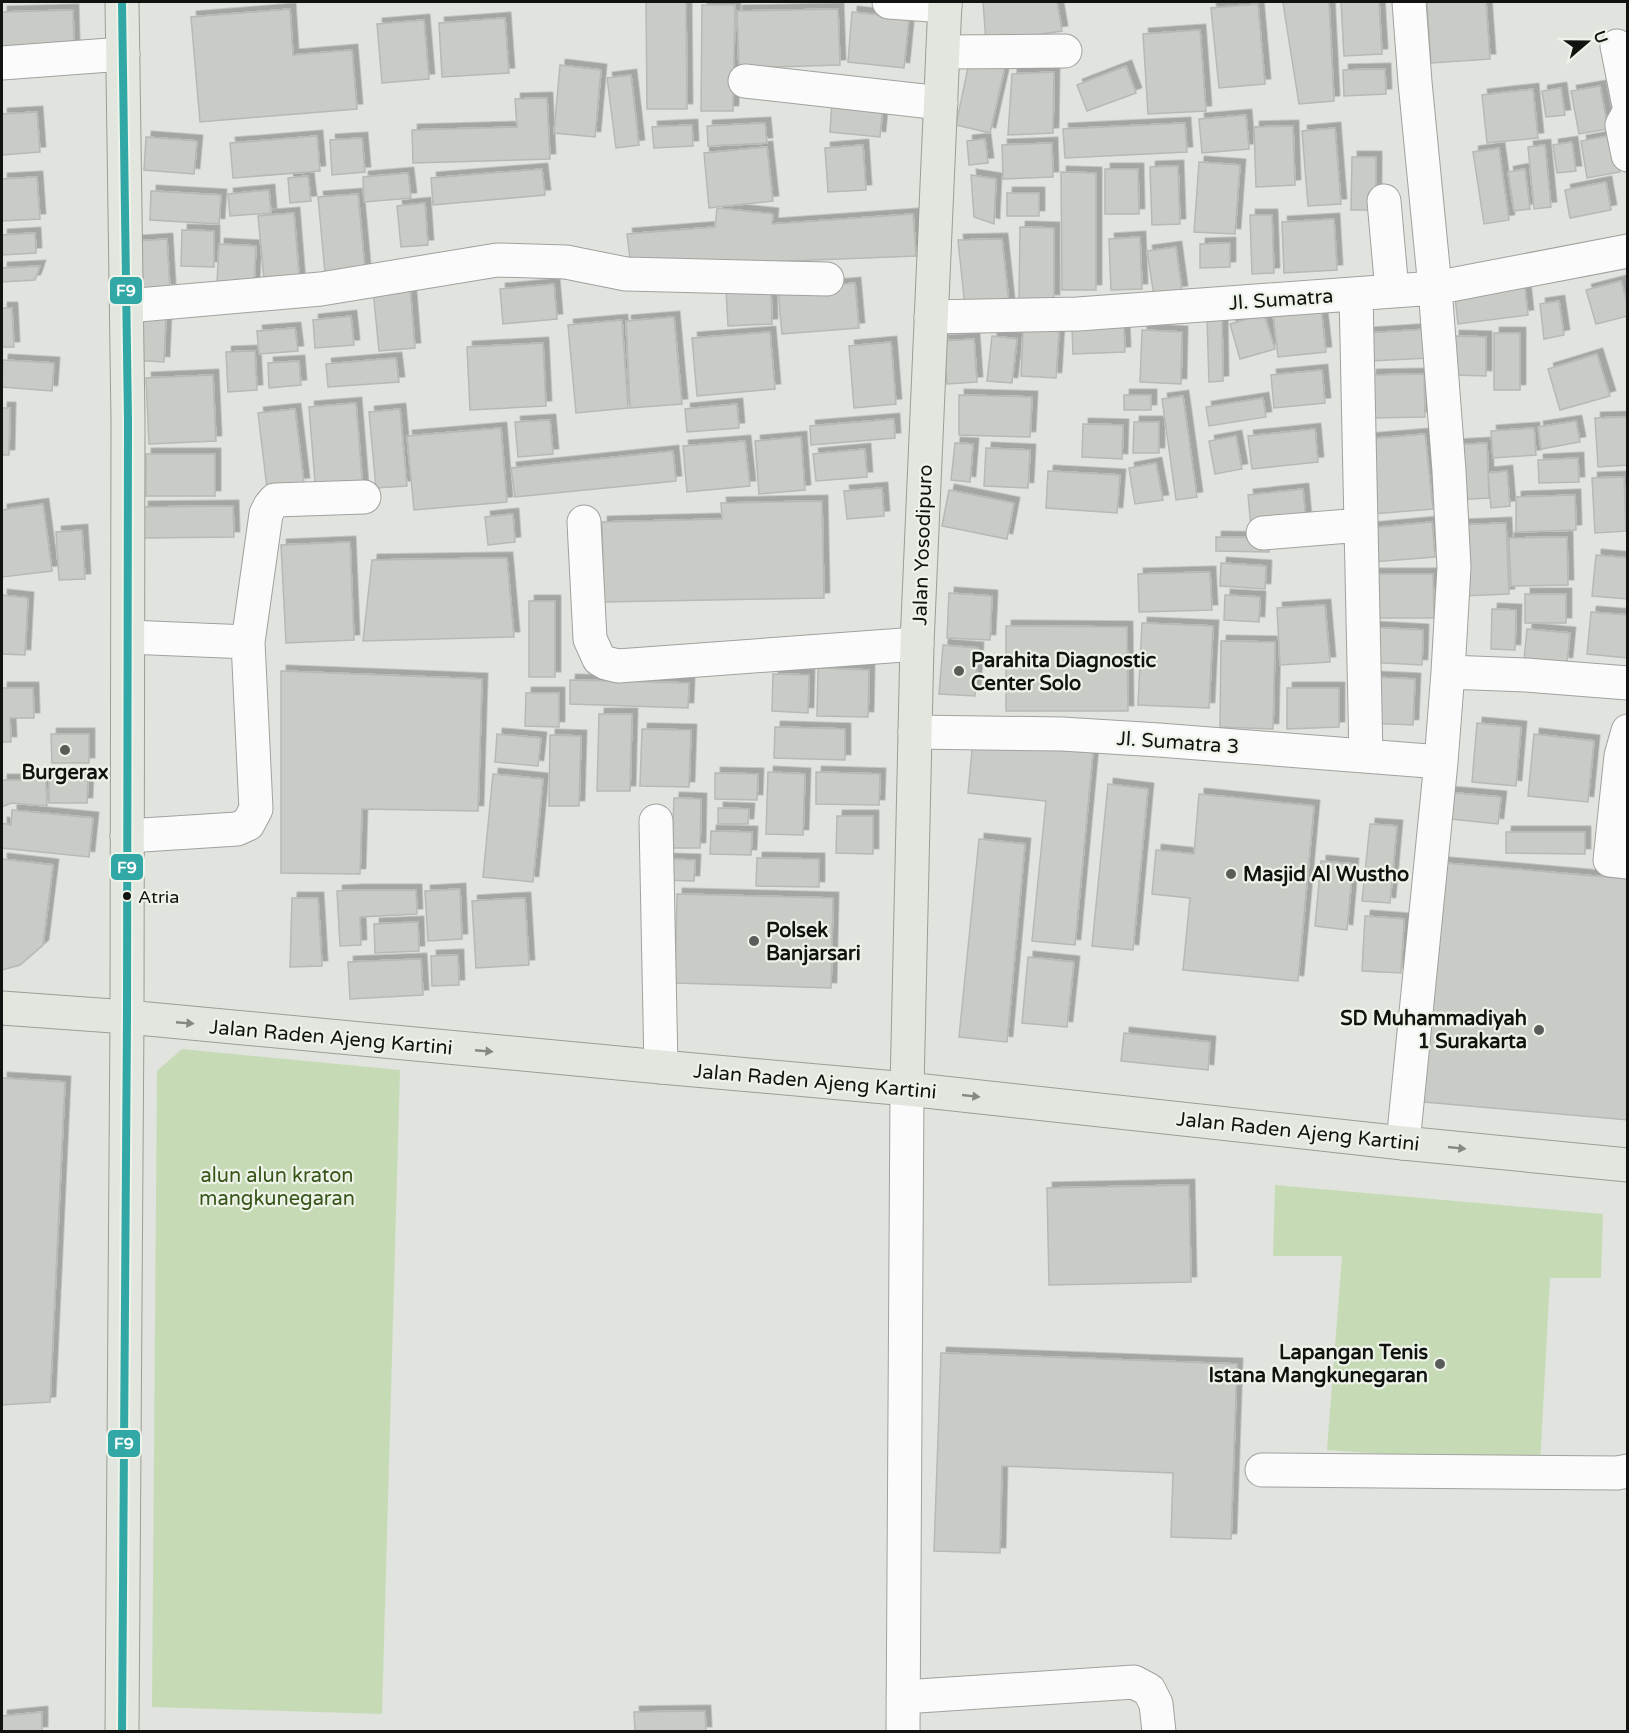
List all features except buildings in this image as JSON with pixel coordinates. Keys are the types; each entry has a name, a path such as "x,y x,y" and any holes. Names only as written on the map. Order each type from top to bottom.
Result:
{"main road":[{"path":"122,2 127,306 128,637 122,1731"},
{"name":"Jalan Yosodipuro","path":"907,1089 917,644 945,4"},
{"name":"Jalan Raden Ajeng Kartini","path":"2,1008 127,1017 907,1089 1628,1165"}],"street":[{"path":"889,2 945,4"},
{"path":"1403,1143 1441,762 1454,567 1435,288 1409,2"},
{"path":"1617,46 1626,125"},
{"path":"943,52 1065,51"},
{"path":"2,63 123,54"},
{"path":"745,81 941,103"},
{"path":"1384,201 1392,291"},
{"name":"Jl. Sumatra","path":"931,317 1078,314 1435,288 1628,251"},
{"path":"127,306 321,289 497,260 566,262 626,274 827,279"},
{"path":"1356,294 1366,756"},
{"path":"127,836 237,830 248,824 256,809 248,642 266,514 275,500 364,497"},
{"path":"584,522 590,639 599,659 606,663 618,666 917,644"},
{"path":"1263,533 1361,525"},
{"path":"128,637 248,642"},
{"path":"1448,672 1628,683"},
{"path":"1628,731 1621,756 1610,860 1628,862"},
{"name":"Jl. Sumatra 3","path":"915,732 1072,735 1441,762"},
{"path":"656,822 661,1067"},
{"path":"903,1731 907,1089"},
{"path":"1262,1470 1605,1473 1628,1471"},
{"path":"903,1697 1134,1682 1149,1690 1156,1704 1159,1731"}],"green space":[{"name":"alun alun kraton mangkunegaran","path":"182,1049 400,1070 382,1714 152,1707 157,1071"},
{"name":"Lapangan Tenis Istana Mangkunegaran","path":"1275,1185 1603,1214 1601,1278 1550,1278 1540,1465 1327,1450 1342,1256 1273,1256"}],"transit line":[{"name":"F9","path":"122,2 128,421 122,1732"}],"place":[{"name":"Parahita Diagnostic Center Solo","path":"959,671"},
{"name":"Burgerax","path":"65,750"},
{"name":"Masjid Al Wustho","path":"1231,874"},
{"name":"Atria","path":"127,896"},
{"name":"Polsek Banjarsari","path":"754,941"},
{"name":"SD Muhammadiyah 1 Surakarta","path":"1539,1030"},
{"name":"Lapangan Tenis Istana Mangkunegaran","path":"1440,1364"}]}
